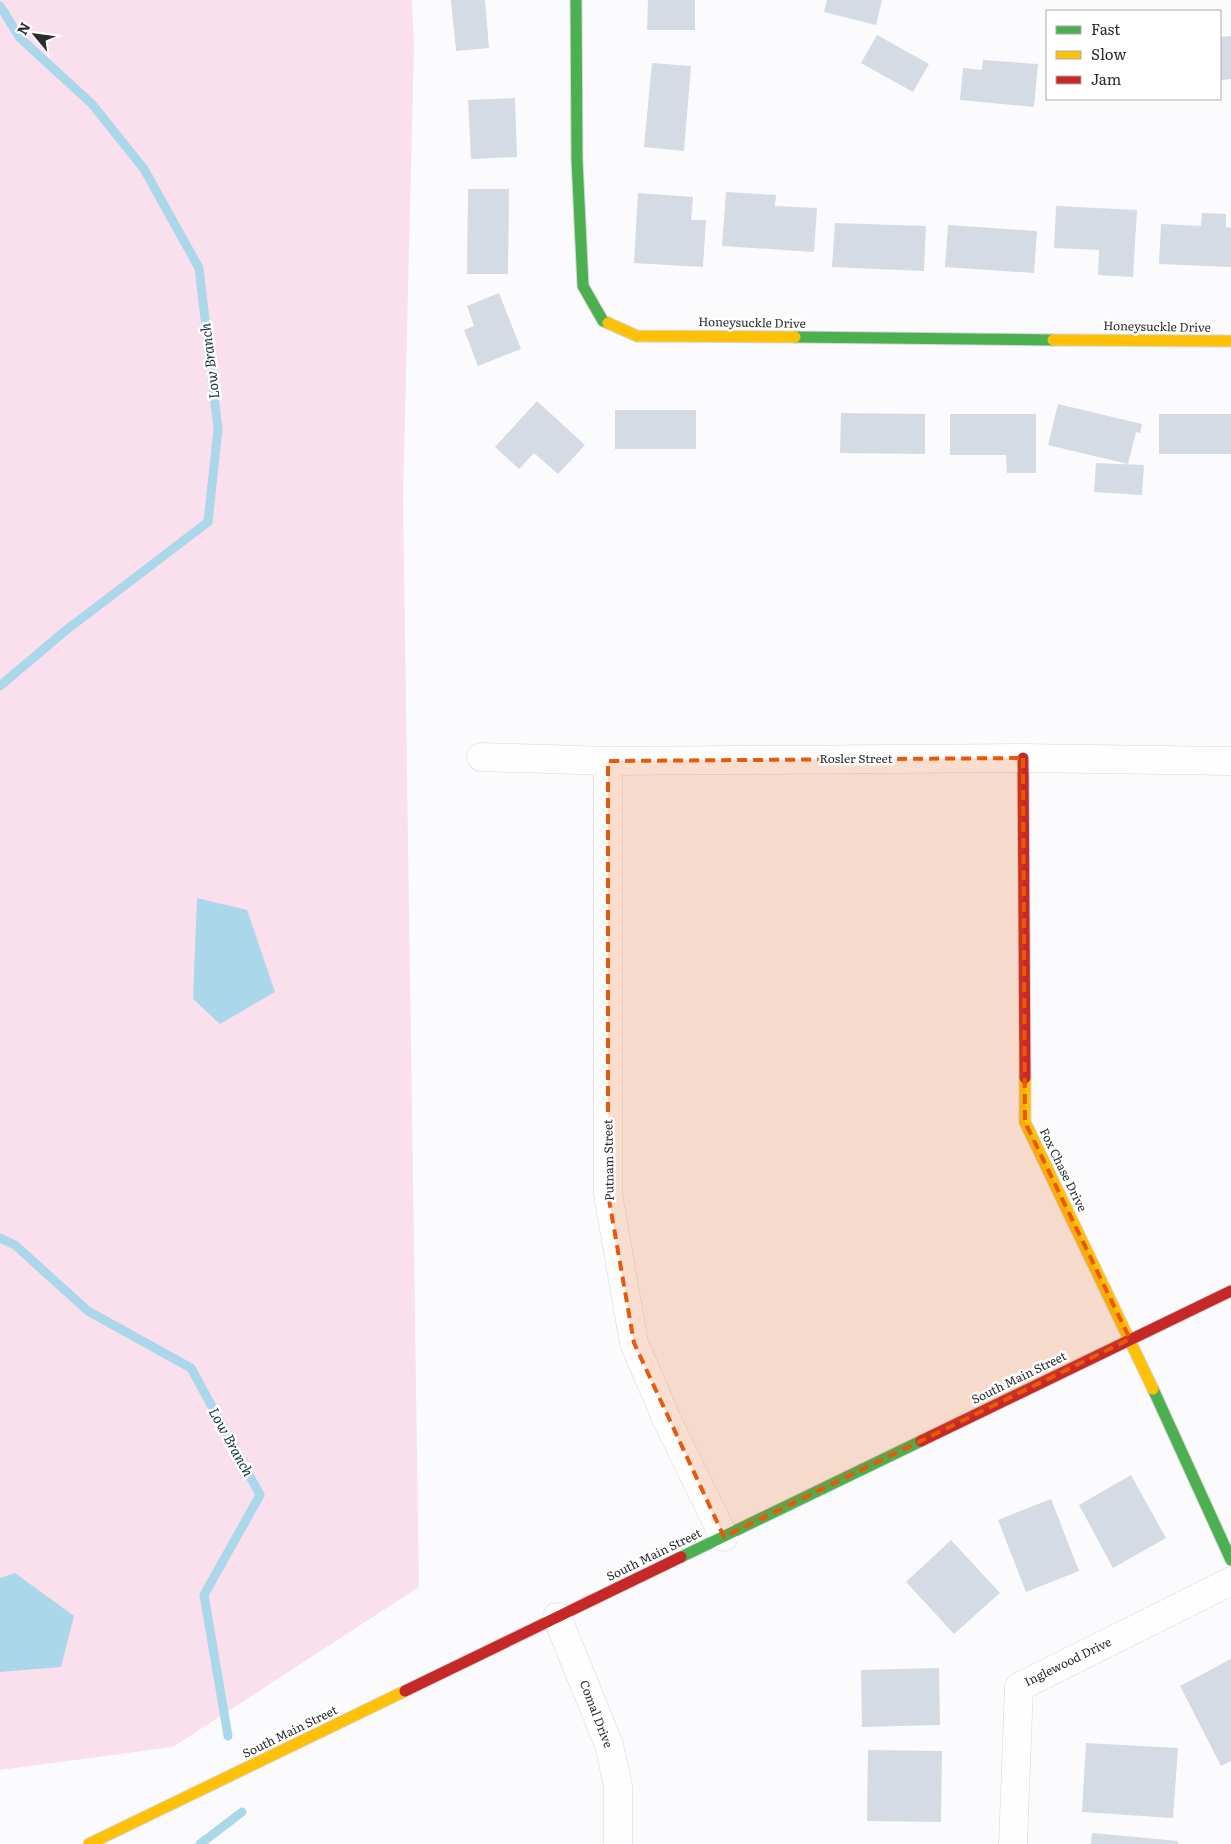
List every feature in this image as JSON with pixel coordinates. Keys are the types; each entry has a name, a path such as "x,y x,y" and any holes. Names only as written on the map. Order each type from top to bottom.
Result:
{"street":[{"name":"Honeysuckle Drive","path":"576,0 578,160 583,286 603,321 637,336 1231,341"},
{"name":"Rosler Street","path":"481,757 608,761 1023,758 1231,761"},
{"name":"Fox Chase Drive","path":"1023,758 1025,1122 1130,1340 1231,1560"},
{"name":"Putnam Street","path":"608,761 608,1194 634,1343 667,1420 724,1537"},
{"name":"South Main Street","path":"89,1844 1231,1291"},
{"name":"Inglewood Drive","path":"1012,1844 1019,1687 1231,1581"},
{"name":"Comal Drive","path":"557,1618 609,1745 618,1786 618,1844"}],"highlighted area":[{"path":"1023,758 1025,1122 1130,1339 724,1537 634,1343 608,1194 608,761"}],"shaded area":[{"path":"0,0 412,0 414,44 403,499 419,1587 173,1747 0,1770"}],"water":[{"path":"197,898 247,910 275,992 220,1024 193,999"},
{"path":"15,1573 74,1616 61,1667 0,1672 0,1578"}],"building":[{"path":"451,0 485,0 489,48 456,51"},
{"path":"648,0 695,0 695,30 647,30"},
{"path":"827,0 882,0 876,25 824,12"},
{"path":"877,35 929,64 913,92 861,63"},
{"path":"1231,36 1231,79 1221,80 1221,37"},
{"path":"983,60 1038,64 1034,107 960,100 963,68 982,70"},
{"path":"652,63 691,66 684,151 644,147"},
{"path":"515,98 517,157 471,159 468,100"},
{"path":"468,189 509,189 508,274 467,274"},
{"path":"726,192 776,195 775,206 817,208 814,252 722,246"},
{"path":"638,193 693,197 691,220 706,220 703,267 634,263"},
{"path":"1056,206 1137,210 1133,277 1098,275 1099,250 1054,248"},
{"path":"1202,213 1226,214 1226,227 1231,228 1231,267 1159,264 1161,224 1201,226"},
{"path":"835,223 926,226 924,271 832,267"},
{"path":"948,225 1037,231 1034,273 945,267"},
{"path":"499,293 521,349 478,366 464,330 474,326 467,306"},
{"path":"537,401 585,445 558,474 534,453 519,469 495,447"},
{"path":"1058,404 1142,424 1140,433 1136,432 1128,464 1048,445"},
{"path":"615,410 696,410 696,449 615,449"},
{"path":"841,413 925,414 925,454 840,453"},
{"path":"950,414 1036,414 1036,473 1007,473 1006,455 950,455"},
{"path":"1159,414 1231,414 1231,454 1159,454"},
{"path":"1096,463 1144,465 1142,495 1094,492"},
{"path":"1131,1475 1166,1538 1113,1568 1079,1505"},
{"path":"1051,1499 1079,1571 1026,1592 998,1520"},
{"path":"951,1540 1000,1593 954,1634 906,1582"},
{"path":"1231,1659 1231,1761 1221,1766 1180,1686"},
{"path":"939,1668 940,1725 862,1727 861,1670"},
{"path":"1086,1743 1178,1748 1173,1818 1082,1812"},
{"path":"868,1750 942,1751 941,1822 867,1821"},
{"path":"1092,1833 1178,1841 1178,1844 1091,1844"}],"waterway":[{"name":"Low Branch","path":"0,6 20,38 92,104 144,169 199,268 218,429 208,522 65,631 0,686"},
{"name":"Low Branch","path":"0,1238 15,1245 88,1311 191,1368 260,1495 204,1595 228,1736"},
{"name":"Low Branch","path":"200,1844 242,1812"}],"traffic: fast":[{"path":"576,0 577,160 583,286 603,321 608,323"},
{"path":"795,337 1053,340"},
{"path":"1153,1389 1231,1560"},
{"path":"681,1557 921,1441"}],"traffic: slow":[{"path":"608,323 637,336 795,337"},
{"path":"1053,340 1231,341"},
{"path":"1025,1078 1025,1122 1153,1389"},
{"path":"89,1844 405,1691"}],"traffic: jam":[{"path":"1023,758 1025,1078"},
{"path":"921,1441 1231,1291"},
{"path":"405,1691 681,1557"}]}
